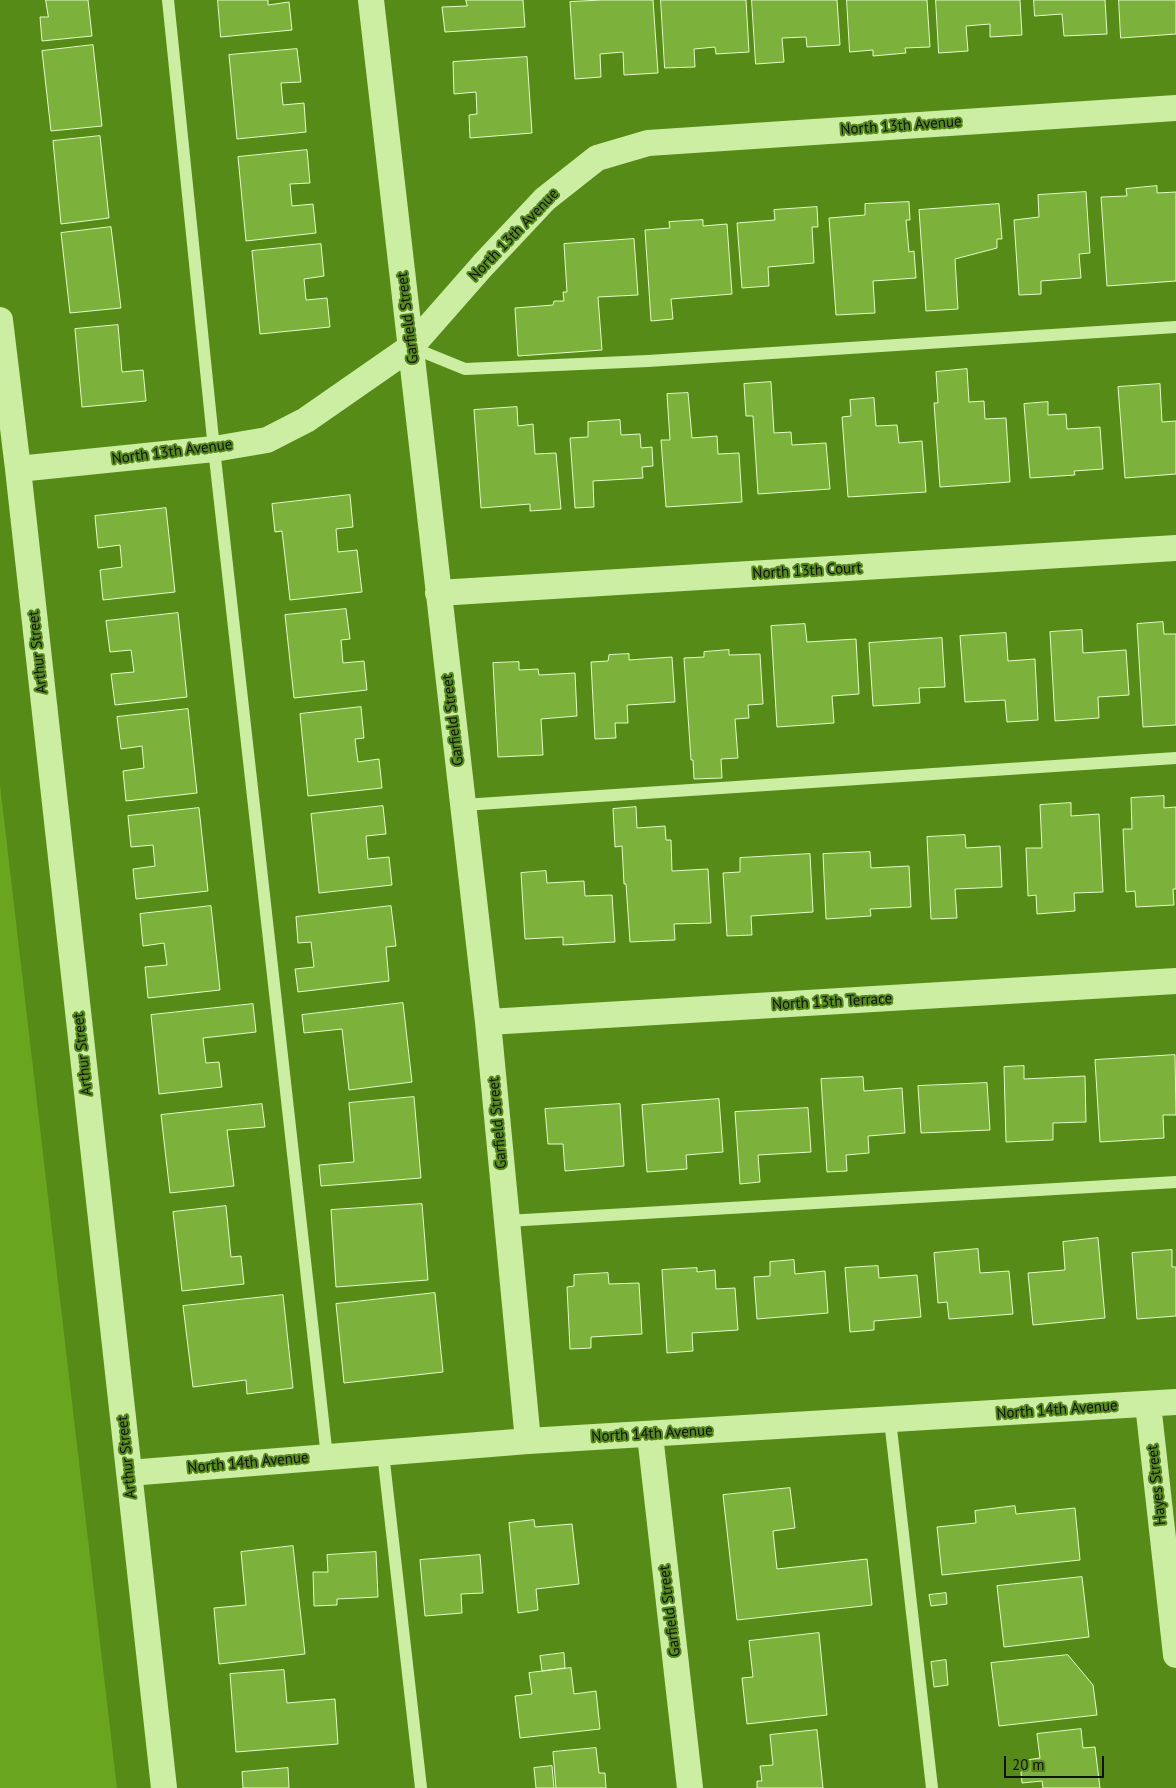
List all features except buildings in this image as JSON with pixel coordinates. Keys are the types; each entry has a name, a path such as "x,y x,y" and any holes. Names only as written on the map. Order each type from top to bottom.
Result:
{"street":[{"name":"Garfield Street","path":"370,0 488,1022 528,1441"},
{"name":"North 13th Avenue","path":"18,469 214,449 267,440 306,420 411,347 483,265 545,199 597,158 648,143 1176,108"},
{"name":"Arthur Street","path":"0,320 164,1788"},
{"name":"North 13th Court","path":"438,593 1176,548"},
{"name":"North 13th Terrace","path":"488,1022 1176,981"},
{"name":"North 14th Avenue","path":"129,1473 528,1441 1176,1402"},
{"name":"Hayes Street","path":"1148,1404 1176,1655"},
{"name":"Garfield Street","path":"650,1435 690,1788"}],"lane":[{"path":"168,0 214,449 327,1457"},
{"path":"411,347 464,369 648,360 1176,327"},
{"path":"463,805 1176,758"},
{"path":"507,1221 1176,1182"},
{"path":"890,1420 932,1788"},
{"path":"383,1453 421,1788"}],"green space":[{"path":"0,785 117,1788 0,1788"}]}
